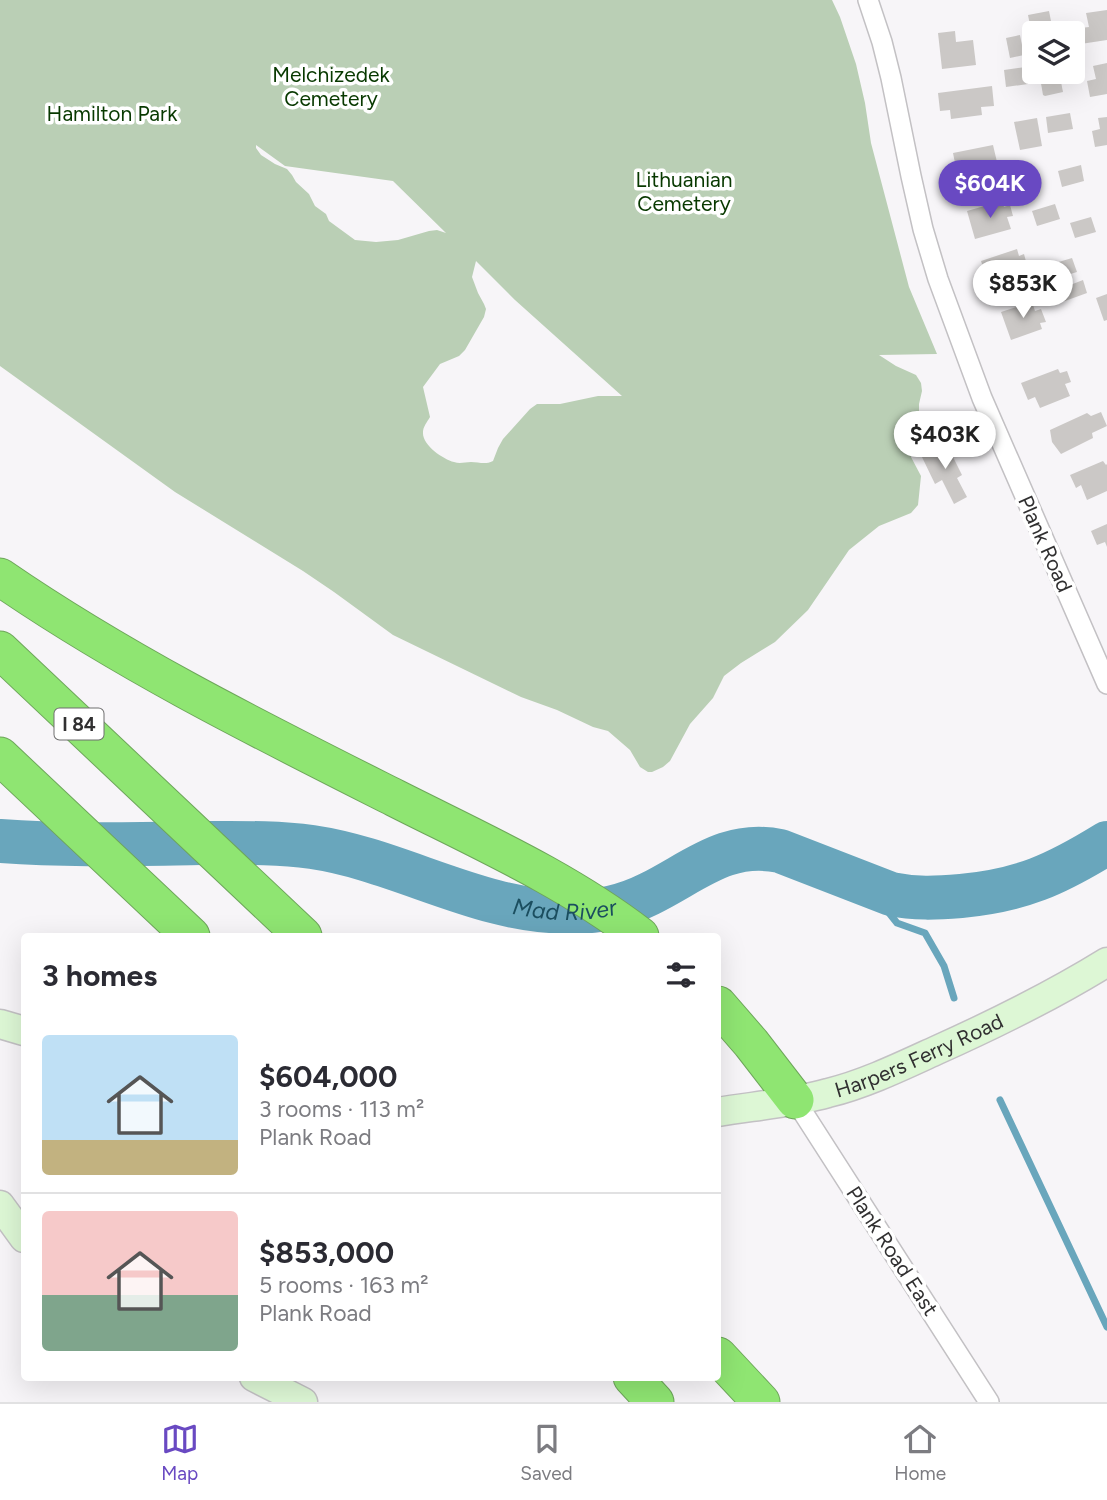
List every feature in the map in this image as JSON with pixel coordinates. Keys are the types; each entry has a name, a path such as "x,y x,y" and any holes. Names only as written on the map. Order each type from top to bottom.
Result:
{"highway":[{"path":"0,578 100,642 166,680 518,861 573,891 636,933"},
{"name":"I 84","path":"0,650 300,933"},
{"path":"0,756 188,933"},
{"path":"721,1008 795,1100"},
{"path":"721,1359 761,1402"},
{"path":"636,1381 655,1402"}],"main road":[{"name":"Harpers Ferry Road","path":"721,1112 795,1100 866,1081 1035,1004 1107,962"},
{"path":"0,1024 21,1030"},
{"path":"0,1205 21,1234"},
{"path":"262,1381 303,1402"}],"street":[{"name":"Plank Road","path":"868,0 882,42 917,203 938,279 982,398 1107,684"},
{"name":"Plank Road East","path":"795,1100 989,1402"}],"green space":[{"path":"0,0 832,0 856,64 871,143 909,287 937,354 879,355 916,375 921,383 919,416 907,434 911,457 921,476 918,505 911,513 879,526 849,550 808,610 775,642 724,676 713,698 690,724 670,761 652,772 640,767 630,750 608,731 521,697 393,635 303,571 175,492 0,366","holes":["256,145 285,166 393,181 446,233 437,230 398,240 355,240 329,221 287,169 261,155","476,261 515,300 622,396 598,396 560,404 537,404 503,439 493,461 458,463 439,455 426,442 423,432 430,417 423,387 440,364 459,356 465,350 484,317 486,309 472,277"]}],"building":[{"path":"1107,10 1107,40 1085,43 1085,27 1089,27 1086,13"},
{"path":"1049,11 1051,21 1029,21 1028,15"},
{"path":"955,31 956,42 973,40 976,65 942,69 938,33"},
{"path":"1020,35 1022,55 1010,58 1006,38"},
{"path":"1107,63 1107,94 1090,97 1087,81 1096,79 1093,66"},
{"path":"1022,68 1022,84 1028,84 1006,87 1004,70"},
{"path":"1041,84 1061,84 1063,92 1043,95"},
{"path":"992,86 994,106 981,107 982,115 951,119 950,110 940,111 938,93"},
{"path":"1070,113 1073,129 1048,133 1046,117"},
{"path":"1107,117 1107,145 1095,147 1092,131 1100,129 1098,118"},
{"path":"1037,118 1042,146 1020,150 1014,122"},
{"path":"993,145 997,162 993,162 996,176 968,182 965,166 956,168 953,153"},
{"path":"1081,165 1084,181 1062,187 1058,171"},
{"path":"1002,201 1004,207 1010,205 1013,216 1007,217 1011,229 975,239 967,211"},
{"path":"1055,204 1060,219 1037,226 1032,211"},
{"path":"1091,217 1096,232 1075,238 1070,223"},
{"path":"1017,249 1019,256 1024,254 1027,265 1022,267 1024,274 989,285 981,261"},
{"path":"1072,258 1077,272 1057,278 1052,264"},
{"path":"1083,280 1087,293 1065,301 1060,289"},
{"path":"1107,294 1107,320 1104,321 1096,298"},
{"path":"1032,302 1035,311 1041,309 1046,322 1040,323 1042,329 1011,340 1001,312"},
{"path":"1058,369 1060,373 1067,371 1071,382 1065,384 1070,396 1040,408 1035,397 1028,400 1021,383"},
{"path":"1101,412 1107,426 1092,433 1093,438 1061,454 1052,442 1050,430 1087,413 1091,416"},
{"path":"946,443 962,475 957,478 967,497 954,504 942,480 935,484 921,455"},
{"path":"1103,461 1107,464 1107,491 1087,500 1081,485 1076,488 1070,475"},
{"path":"1107,524 1107,547 1105,542 1097,545 1091,531"}],"waterway":[{"name":"Mad River","path":"0,841 75,844 256,843 312,847 377,863 505,904 572,912 592,911 631,902 711,860 743,850 780,851 891,894 934,898 983,893 1020,885 1071,864 1107,843"},
{"path":"876,888 878,899 897,923 925,933 944,966 954,998"},
{"path":"1000,1100 1107,1327"}],"park label":[{"name":"Melchizedek Cemetery","path":"331,87"},
{"name":"Hamilton Park","path":"112,114"},
{"name":"Lithuanian Cemetery","path":"684,192"}]}
